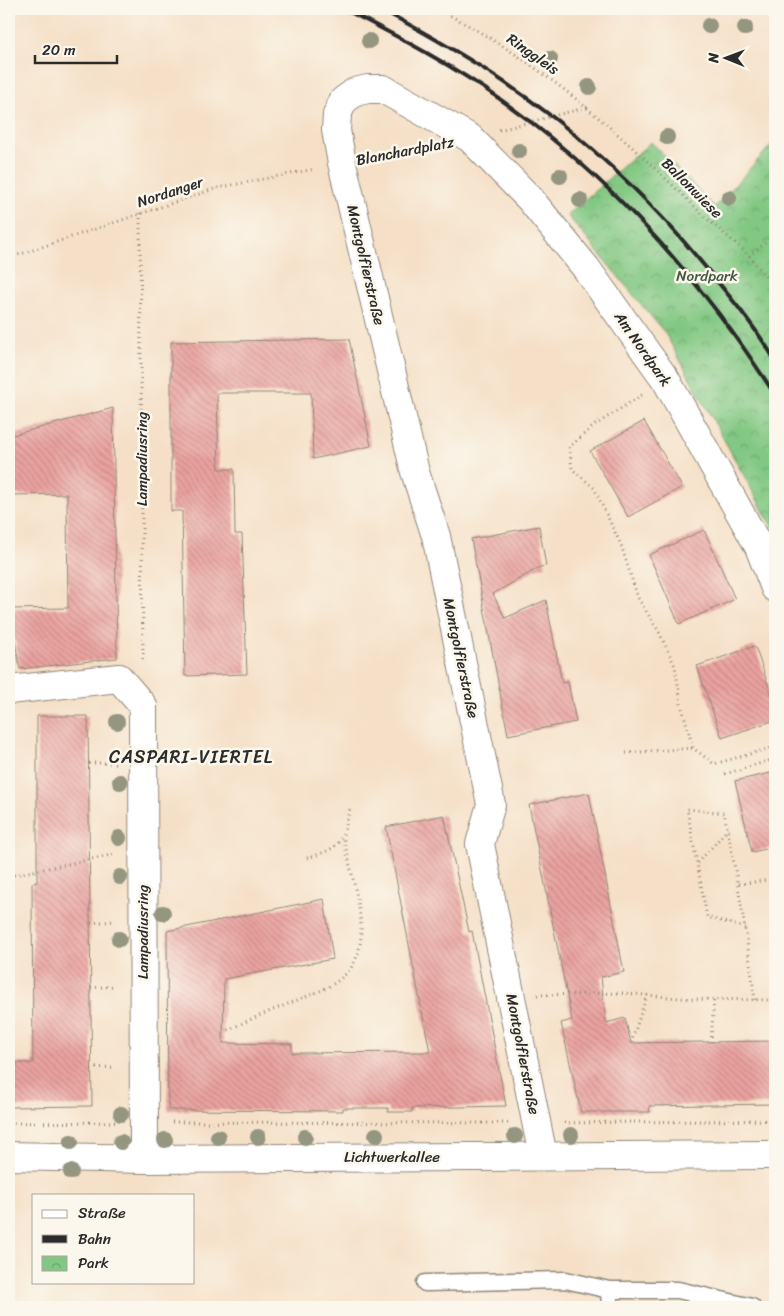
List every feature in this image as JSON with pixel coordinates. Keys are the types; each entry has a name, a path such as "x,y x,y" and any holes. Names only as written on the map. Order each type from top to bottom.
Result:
{"street":[{"name":"Blanchardplatz","path":"342,163 336,130 337,115 343,101 354,92 368,89 383,89 470,138"},
{"name":"Am Nordpark","path":"470,138 530,199 586,268 666,380 759,547 775,588"},
{"name":"Montgolfierstraße","path":"342,163 415,472 436,536 491,804 480,844 543,1156"},
{"path":"9,690 119,678 143,706"},
{"name":"Lampadiusring","path":"143,706 144,1159"},
{"name":"Lichtwerkallee","path":"9,1156 144,1159 775,1155"}],"lane":[{"path":"425,1283 566,1280 609,1290 678,1290 752,1307"},
{"path":"609,1290 610,1307"}],"path":[{"name":"Ringgleis","path":"437,9 520,56 588,107"},
{"path":"470,138 588,107"},
{"name":"Ballonwiese","path":"588,107 639,152 715,227 749,256 775,289"},
{"name":"Blanchardplatz","path":"342,163 470,138"},
{"name":"Nordanger","path":"9,258 217,188 342,163"},
{"name":"Lampadiusring","path":"140,213 143,706"},
{"path":"749,256 775,235"},
{"path":"666,380 595,425 569,447 572,469 594,488 621,545 638,598 659,632 676,666 681,704 693,748 714,764 775,747"},
{"path":"626,753 693,748"},
{"path":"725,774 775,759"},
{"path":"307,858 333,850 343,836 350,808"},
{"path":"746,928 707,917 687,809 724,813 739,884 746,928 755,1000"},
{"path":"697,863 728,829"},
{"path":"223,1032 326,988 344,978 355,964 360,944 361,924 343,836"},
{"path":"9,876 144,848"},
{"path":"739,884 775,879"},
{"path":"512,996 623,993 714,999 775,1000"},
{"path":"631,1043 647,995"},
{"path":"712,1042 714,999"},
{"path":"9,1123 536,1123 775,1120"}],"green space":[{"name":"Nordpark","path":"775,141 775,532 665,333 567,215 651,142 715,207"}],"building":[{"path":"349,339 371,446 313,459 311,393 217,393 219,469 234,469 235,534 242,534 247,674 185,676 182,511 171,511 171,342"},
{"path":"113,408 117,658 20,669 9,609 68,608 67,494 9,495 9,436"},
{"path":"644,421 682,487 628,517 590,451"},
{"path":"539,526 546,566 540,567 493,594 505,618 546,600 562,683 568,682 576,722 508,735 471,539"},
{"path":"704,530 735,599 679,624 649,555"},
{"path":"755,646 775,705 775,720 722,738 697,666"},
{"path":"37,716 88,716 92,1106 9,1107 9,1063 33,1063 32,883 37,882"},
{"path":"775,772 775,847 752,852 735,781"},
{"path":"589,793 624,972 601,977 606,1023 625,1018 631,1043 775,1041 775,1104 649,1106 650,1112 581,1112 561,1023 572,1020 529,805"},
{"path":"444,815 469,932 472,931 506,1106 412,1108 412,1112 388,1112 388,1108 343,1108 343,1111 168,1110 167,931 324,899 333,959 224,979 223,1043 292,1044 292,1053 430,1052 386,827"}],"railway":[{"path":"344,9 426,52 466,76 544,132 582,165 619,199 687,274 718,313 775,395"},
{"path":"380,9 472,61 515,89 593,150 667,222 750,322 775,360"}],"district":[{"name":"CASPARI-VIERTEL","path":"191,757"}]}
